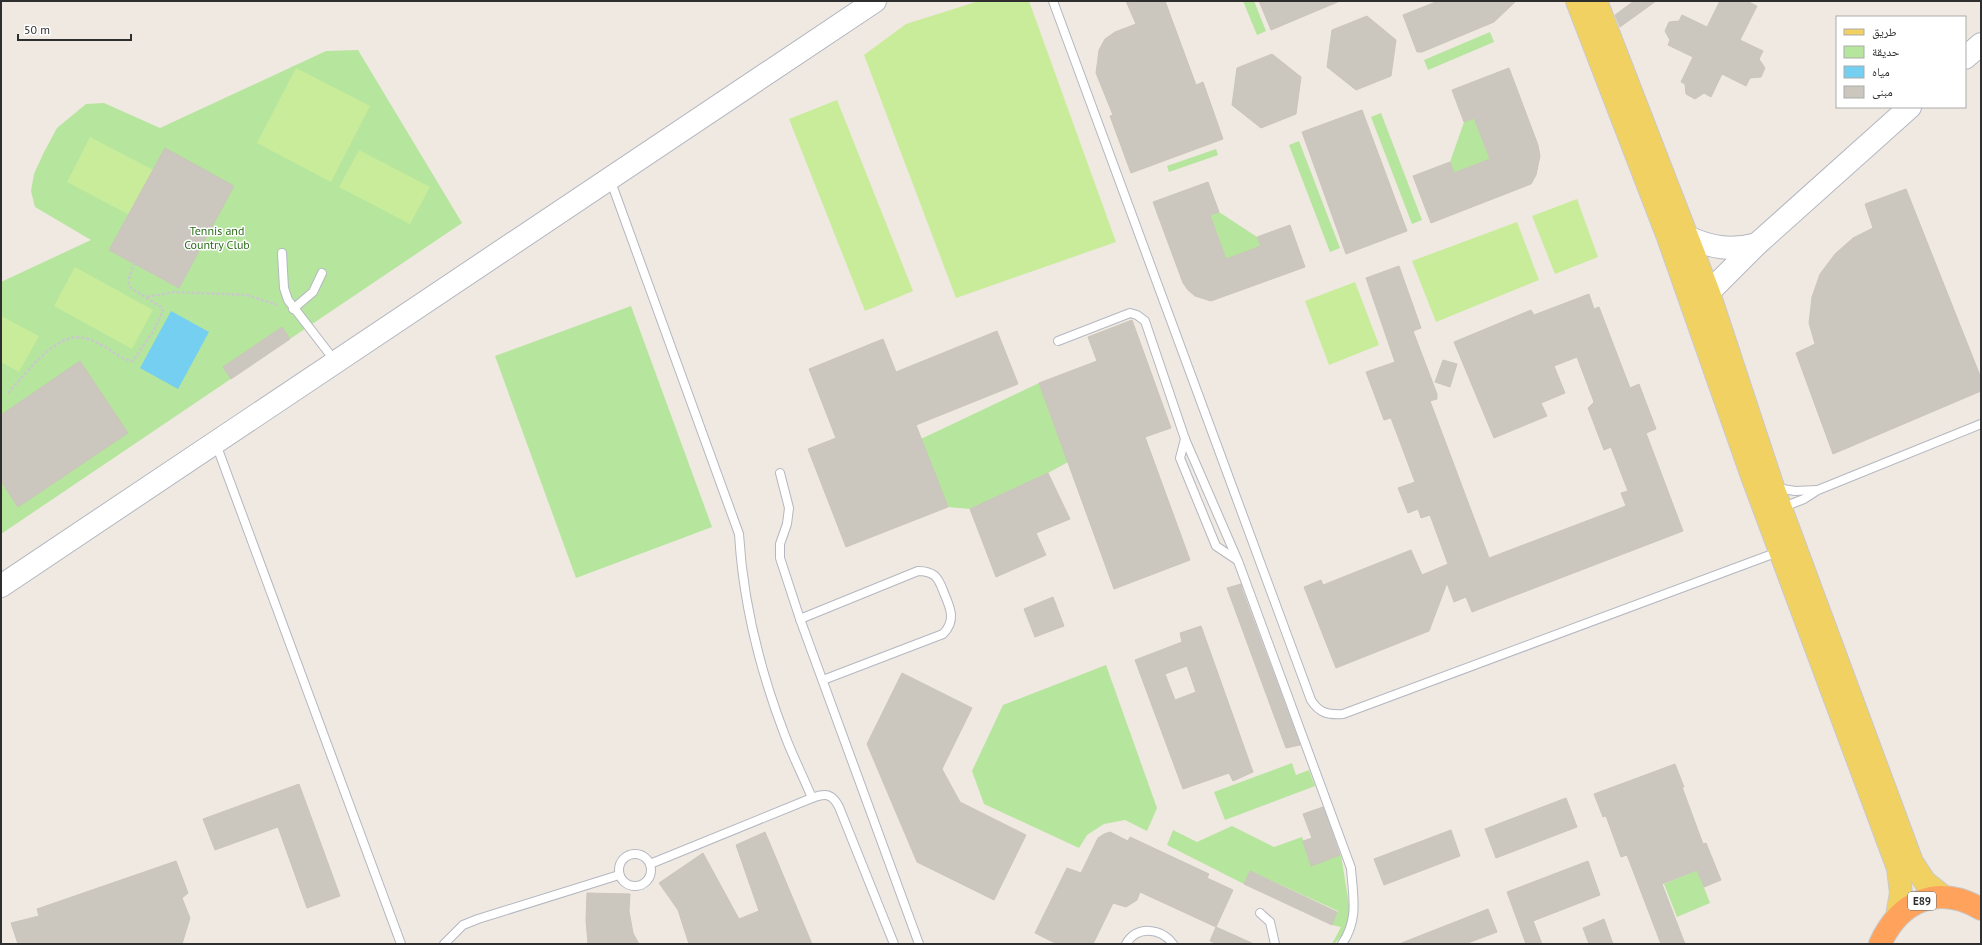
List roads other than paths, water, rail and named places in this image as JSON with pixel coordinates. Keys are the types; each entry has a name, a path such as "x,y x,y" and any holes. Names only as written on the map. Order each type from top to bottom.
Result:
{"highway":[{"name":"E89","path":"1880,944 1886,929 1897,916 1910,906 1924,900 1944,897 1969,902 1981,909"}],"main road":[{"path":"1577,1 1702,300 1773,486 1774,510 1781,551 1898,868 1901,893 1897,916"},
{"path":"1596,1 1688,237 1702,300 1752,476 1774,510 1912,862 1925,882 1944,897"}],"street":[{"path":"1,586 215,441 875,1"},
{"path":"1702,300 1757,244 1909,108"},
{"path":"1688,237 1704,244 1722,248 1739,248 1757,244"}],"lane":[{"path":"1053,1 1308,692 1318,710 1332,715 1343,714 1781,551"},
{"path":"610,178 739,534 741,564 756,645 784,735 812,798"},
{"path":"282,253 284,288 293,308 335,361"},
{"path":"293,308 313,292 322,273"},
{"path":"1058,341 1130,313 1145,321 1185,439 1238,561 1351,868 1354,912 1350,932 1342,944"},
{"path":"1774,510 1796,503 1818,490 1981,424"},
{"path":"1185,439 1180,458 1216,546 1238,561"},
{"path":"215,441 401,944"},
{"path":"780,473 789,508 787,524 780,544 780,558 800,620 919,944"},
{"path":"1773,486 1794,492 1818,490"},
{"path":"800,620 918,571 930,573 936,576 951,609 951,623 943,634 823,680"},
{"path":"650,864 822,794 829,795 835,799 894,944"},
{"path":"638,854 650,864 650,876 643,885 631,887 626,885 619,876 619,864 626,856 638,854"},
{"path":"444,944 463,926 478,919 619,876"},
{"path":"1260,913 1270,922 1276,944"},
{"path":"1126,944 1135,935 1143,931 1152,930 1161,933 1173,944"}],"water":[{"path":"171,311 209,332 178,389 140,368"}],"park label":[{"name":"Tennis and Country Club","path":"217,238"}]}
